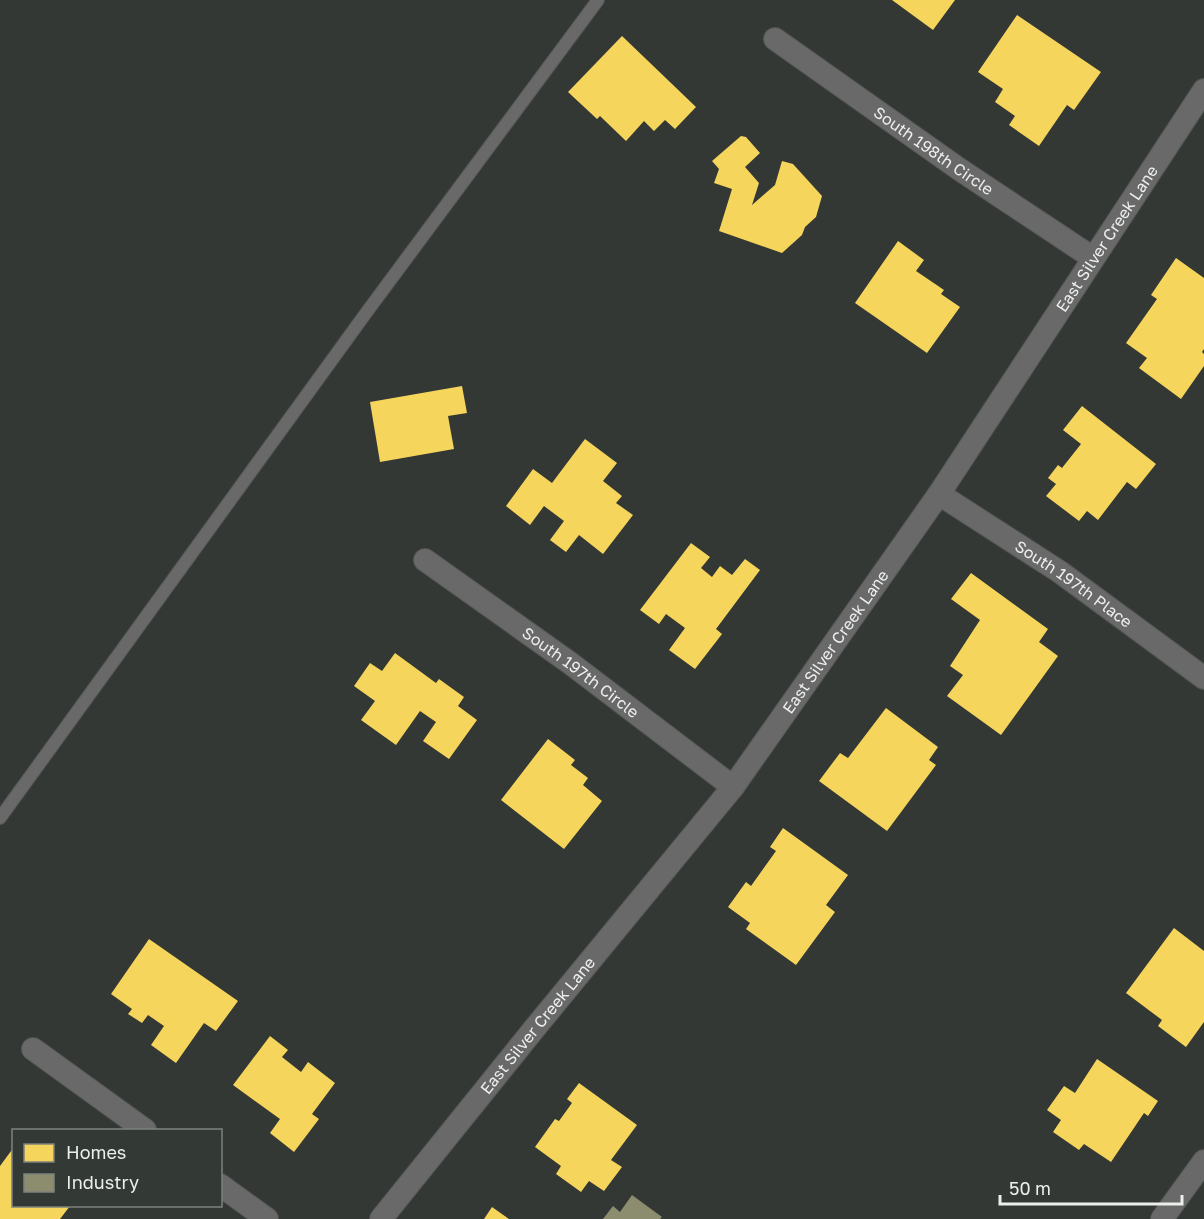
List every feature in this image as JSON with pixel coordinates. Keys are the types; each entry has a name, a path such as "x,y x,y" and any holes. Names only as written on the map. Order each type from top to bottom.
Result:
{"street":[{"name":"South 198th Circle","path":"775,39 959,169 1093,258"},
{"name":"East Silver Creek Lane","path":"381,1219 526,1038 733,787 939,494 1204,90"},
{"name":"South 197th Place","path":"939,494 1060,572 1204,678"},
{"name":"South 197th Circle","path":"425,560 570,663 733,787"},
{"path":"33,1049 142,1129"},
{"path":"1162,1219 1204,1161"},
{"path":"222,1186 267,1219"}],"lane":[{"path":"0,818 366,313 598,0"}],"building: Homes":[{"path":"892,0 955,0 933,30"},
{"path":"1017,15 1101,72 1074,110 1067,105 1039,146 1009,125 1015,116 995,102 1003,89 978,72"},
{"path":"622,36 696,107 675,129 665,120 654,131 644,121 626,141 600,116 597,119 568,92"},
{"path":"741,136 746,137 760,153 745,167 759,183 752,205 775,185 782,161 793,164 822,196 816,217 805,227 802,235 782,253 719,231 732,189 714,183 719,169 712,161"},
{"path":"898,241 924,260 916,271 944,290 941,294 960,307 927,353 855,303"},
{"path":"1176,258 1204,278 1204,349 1202,352 1204,366 1181,399 1139,368 1147,358 1126,343 1157,299 1151,295"},
{"path":"462,386 467,413 448,416 454,449 380,462 370,402"},
{"path":"1082,406 1156,464 1136,489 1127,482 1098,520 1087,511 1079,521 1046,496 1056,484 1048,478 1058,465 1062,468 1081,444 1063,430"},
{"path":"585,439 617,463 603,481 622,496 616,503 633,515 603,554 579,535 566,552 550,540 564,521 544,506 530,525 506,506 533,469 552,483"},
{"path":"691,543 710,557 701,568 712,577 720,566 732,575 745,559 760,570 716,629 722,634 695,669 669,650 685,628 666,614 659,624 640,610"},
{"path":"971,573 1048,629 1039,642 1058,656 1001,735 947,696 963,675 950,666 980,620 951,599"},
{"path":"395,653 436,683 439,679 464,697 458,706 477,720 449,759 423,741 436,722 420,711 396,745 361,720 375,701 354,686 370,663 382,671"},
{"path":"886,708 938,747 929,760 936,765 887,831 819,781 840,753 848,758"},
{"path":"548,739 575,760 571,765 588,778 583,785 602,801 564,849 501,800"},
{"path":"783,828 848,875 826,905 835,912 796,965 746,929 750,923 728,907 746,882 751,886 776,851 770,847"},
{"path":"1174,928 1204,951 1204,1022 1186,1047 1158,1026 1162,1020 1126,993"},
{"path":"149,939 238,1001 216,1031 204,1023 176,1063 151,1045 164,1026 148,1015 142,1023 128,1014 132,1009 111,994"},
{"path":"270,1036 288,1050 282,1057 301,1072 308,1062 335,1083 312,1114 319,1119 294,1152 270,1133 280,1119 233,1085"},
{"path":"1097,1059 1158,1101 1148,1116 1144,1113 1111,1162 1084,1144 1079,1150 1053,1132 1061,1120 1047,1110 1064,1086 1075,1093"},
{"path":"579,1083 637,1125 611,1160 622,1167 604,1191 589,1181 581,1192 556,1174 561,1166 535,1147 555,1119 559,1121 572,1103 567,1099"},
{"path":"12,1150 12,1207 69,1207 60,1219 0,1219 0,1166"},
{"path":"492,1207 509,1219 484,1219"}],"building: Industry":[{"path":"632,1195 662,1217 660,1219 603,1219 613,1206 620,1212"}]}
